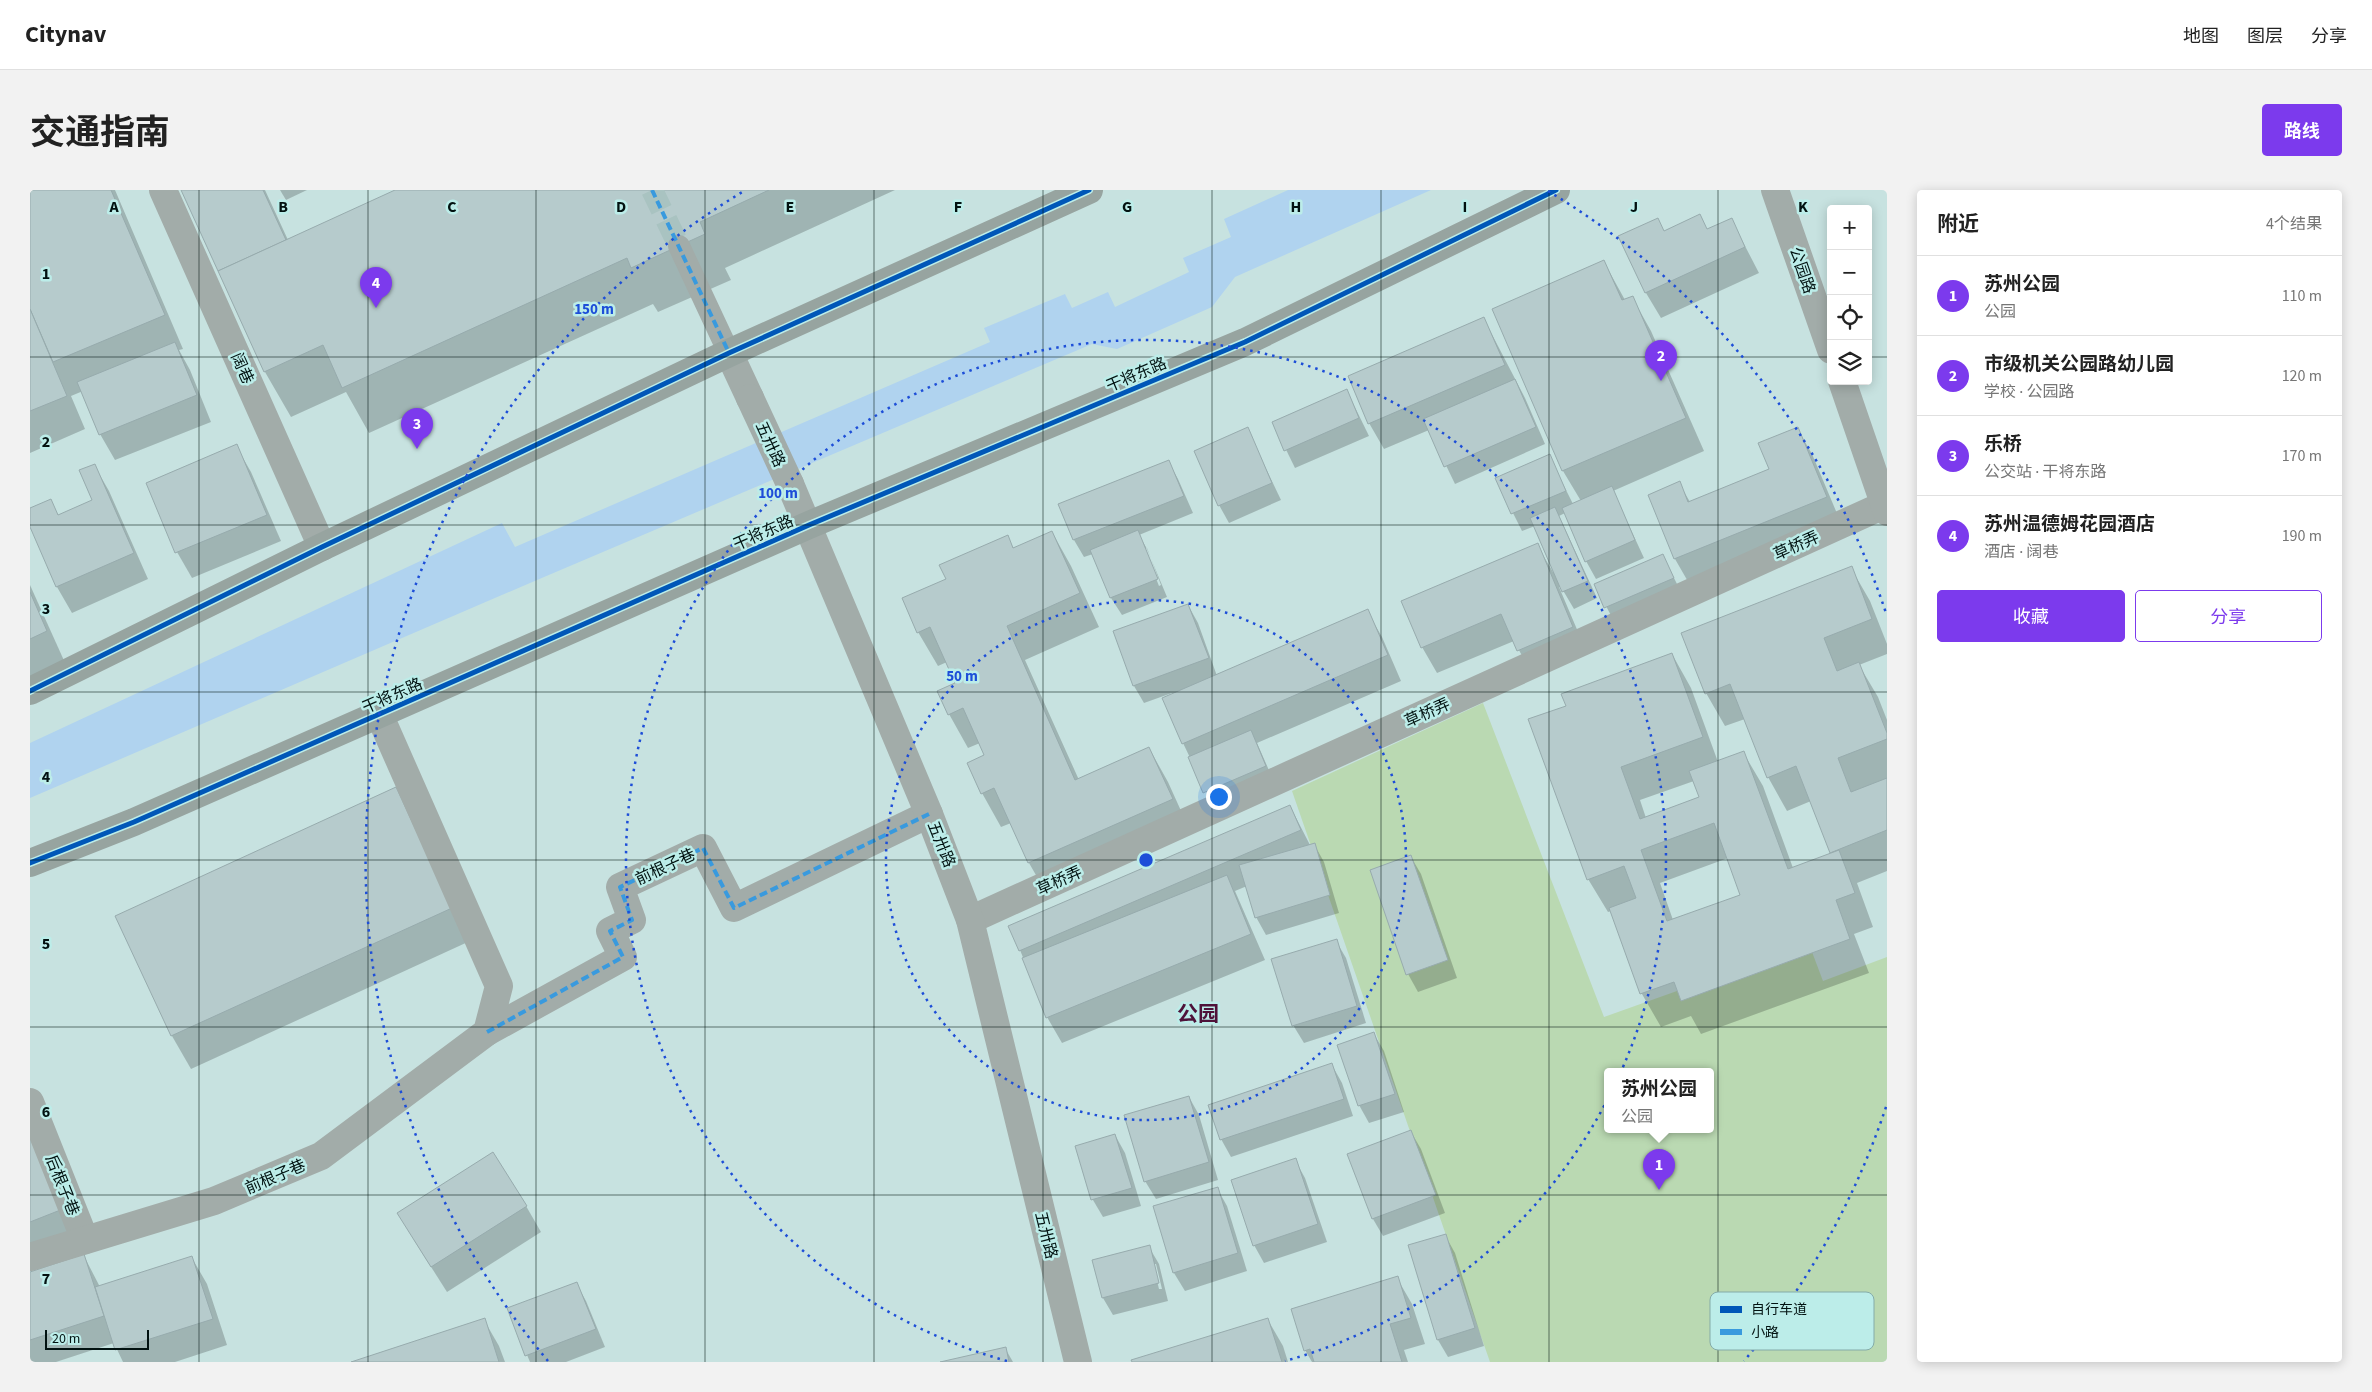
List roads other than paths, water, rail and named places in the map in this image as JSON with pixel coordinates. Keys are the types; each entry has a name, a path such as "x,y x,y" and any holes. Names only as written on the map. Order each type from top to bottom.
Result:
{"main road":[{"path":"30,691 322,546 729,353 1089,190"},
{"name":"干将东路","path":"30,863 134,822 809,525 1245,342 1556,190"}],"street":[{"name":"阔巷","path":"163,190 322,546"},
{"name":"公园路","path":"1775,190 1828,340"},
{"path":"679,246 729,353"},
{"name":"五卅路","path":"729,353 809,525 929,814 970,920 1078,1362"},
{"path":"1843,385 1886,508"},
{"name":"草桥弄","path":"970,920 1886,508"},
{"path":"379,714 499,986 487,1032"},
{"name":"前根子巷","path":"30,1257 214,1201 321,1156 487,1032 623,957 610,931 632,920 620,887 703,848 734,908 929,814"},
{"name":"后根子巷","path":"30,1102 85,1240"}],"water":[{"path":"1288,190 1431,190 1235,277 1212,307 1117,349 1092,344 30,798 30,743 502,523 515,547 990,342 984,328 1065,294 1072,308 1108,292 1115,307 1189,272 1183,258 1231,237 1224,219"}],"tunnel":[{"path":"652,190 679,246"}],"place":[{"name":"苏州温德姆花园酒店","path":"376,308"},
{"name":"市级机关公园路幼儿园","path":"1661,381"},
{"name":"乐桥","path":"417,449"},
{"name":"苏州公园","path":"1659,1190"}],"district":[{"name":"公园","path":"1198,1014"}]}
